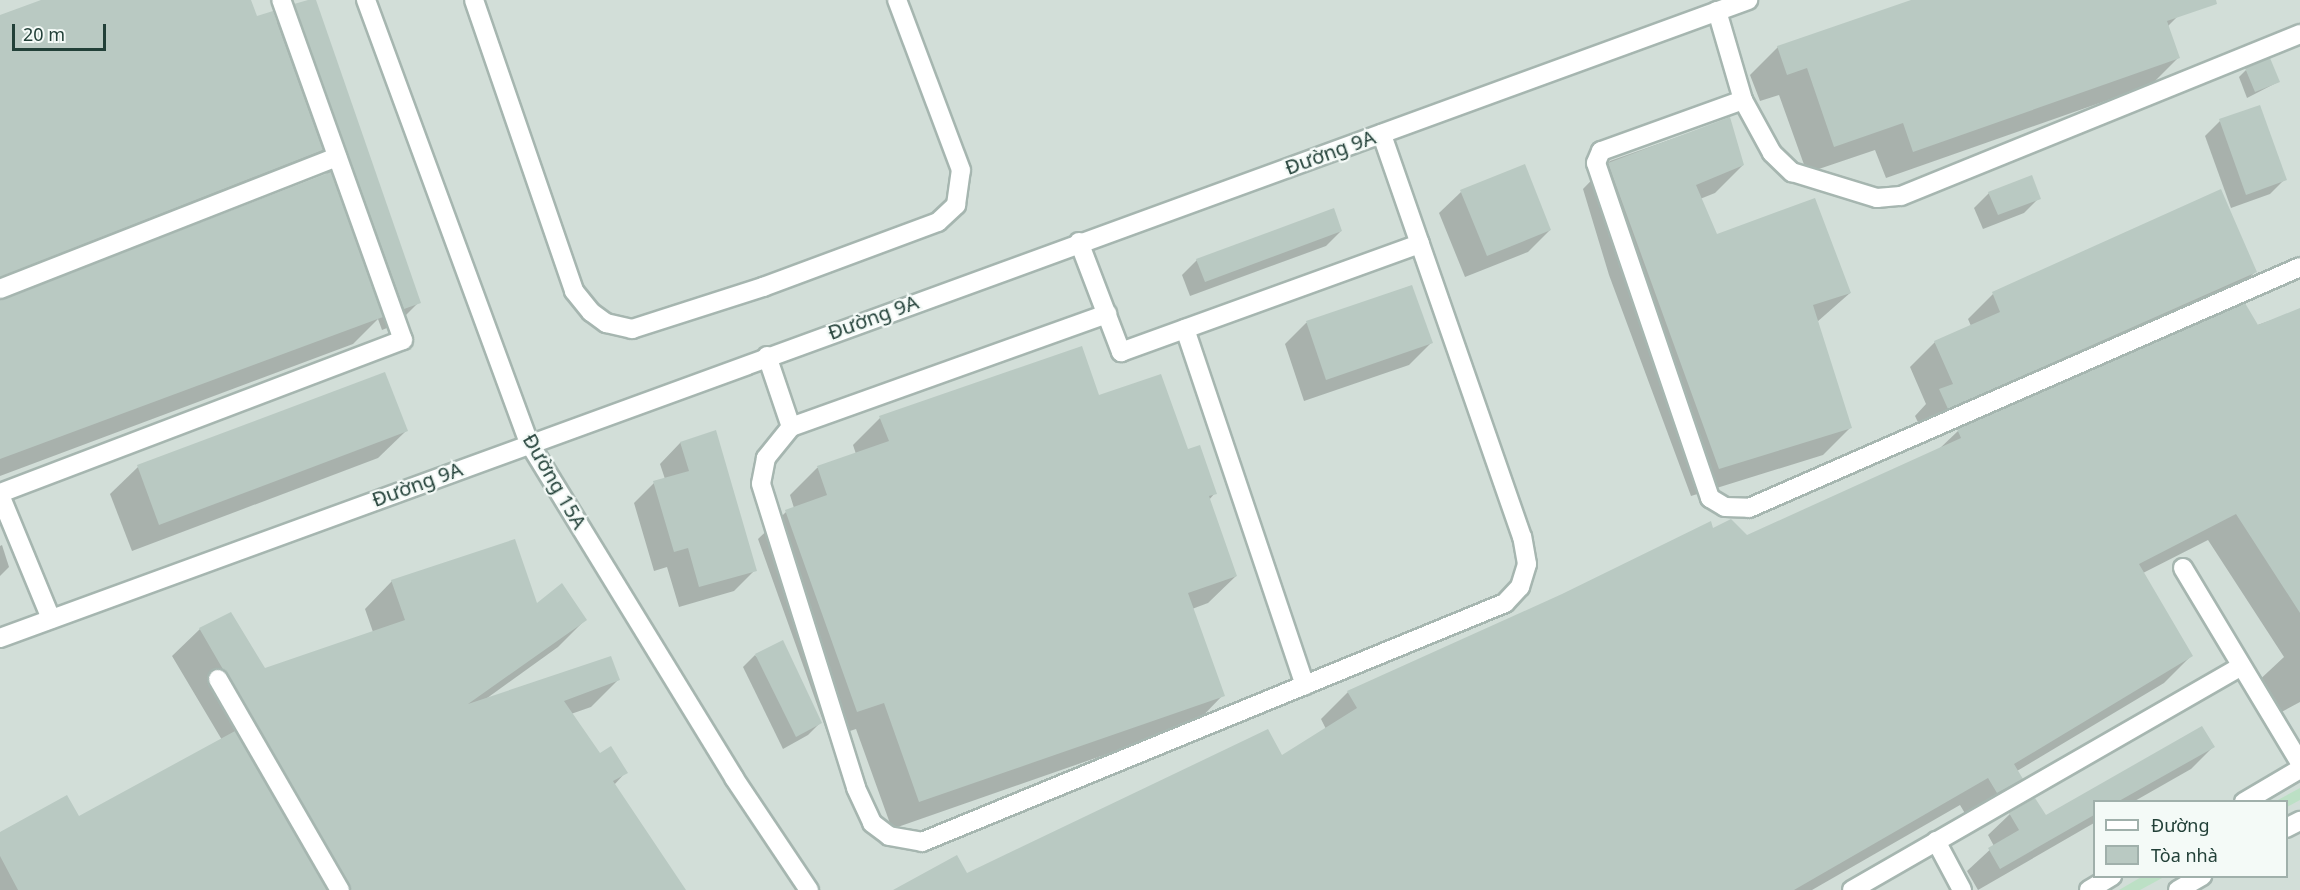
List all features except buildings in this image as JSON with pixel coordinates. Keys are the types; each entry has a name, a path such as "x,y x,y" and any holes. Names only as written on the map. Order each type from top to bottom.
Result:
{"street":[{"path":"51,619 0,494 403,339 280,0"},
{"name":"Đường 15A","path":"366,0 529,443 728,767 809,890"},
{"path":"474,0 574,291 591,312 606,323 632,329 763,287 938,222 956,205 961,170 897,0"},
{"name":"Đường 9A","path":"0,638 1079,242 1748,0"},
{"path":"1717,11 1743,100 1772,153 1792,172 1877,198 1901,196 2300,34"},
{"path":"1743,100 1601,151 1596,163 1710,498 1725,507 1749,508 2300,267"},
{"path":"1107,314 791,427 766,458 761,484 861,805 872,823 889,836 922,842 1505,603 1514,597 1524,579 1527,564 1522,537 1382,134"},
{"path":"0,289 337,158"},
{"path":"1079,242 1121,352 1420,244"},
{"path":"1185,329 1305,685"},
{"path":"767,356 791,427"},
{"path":"2183,568 2300,763"},
{"path":"1852,890 2241,666"},
{"path":"218,680 340,890"},
{"path":"2246,800 2300,769"},
{"path":"1936,841 1962,890"},
{"path":"2089,890 2109,878"},
{"path":"2178,890 2199,878"}],"shaded area":[{"path":"0,0 2300,0 2300,890 0,890"}],"green space":[{"path":"2300,788 2300,800 2288,806 2288,800 2278,800"},
{"path":"2140,878 2162,878 2140,890 2119,890"}]}
